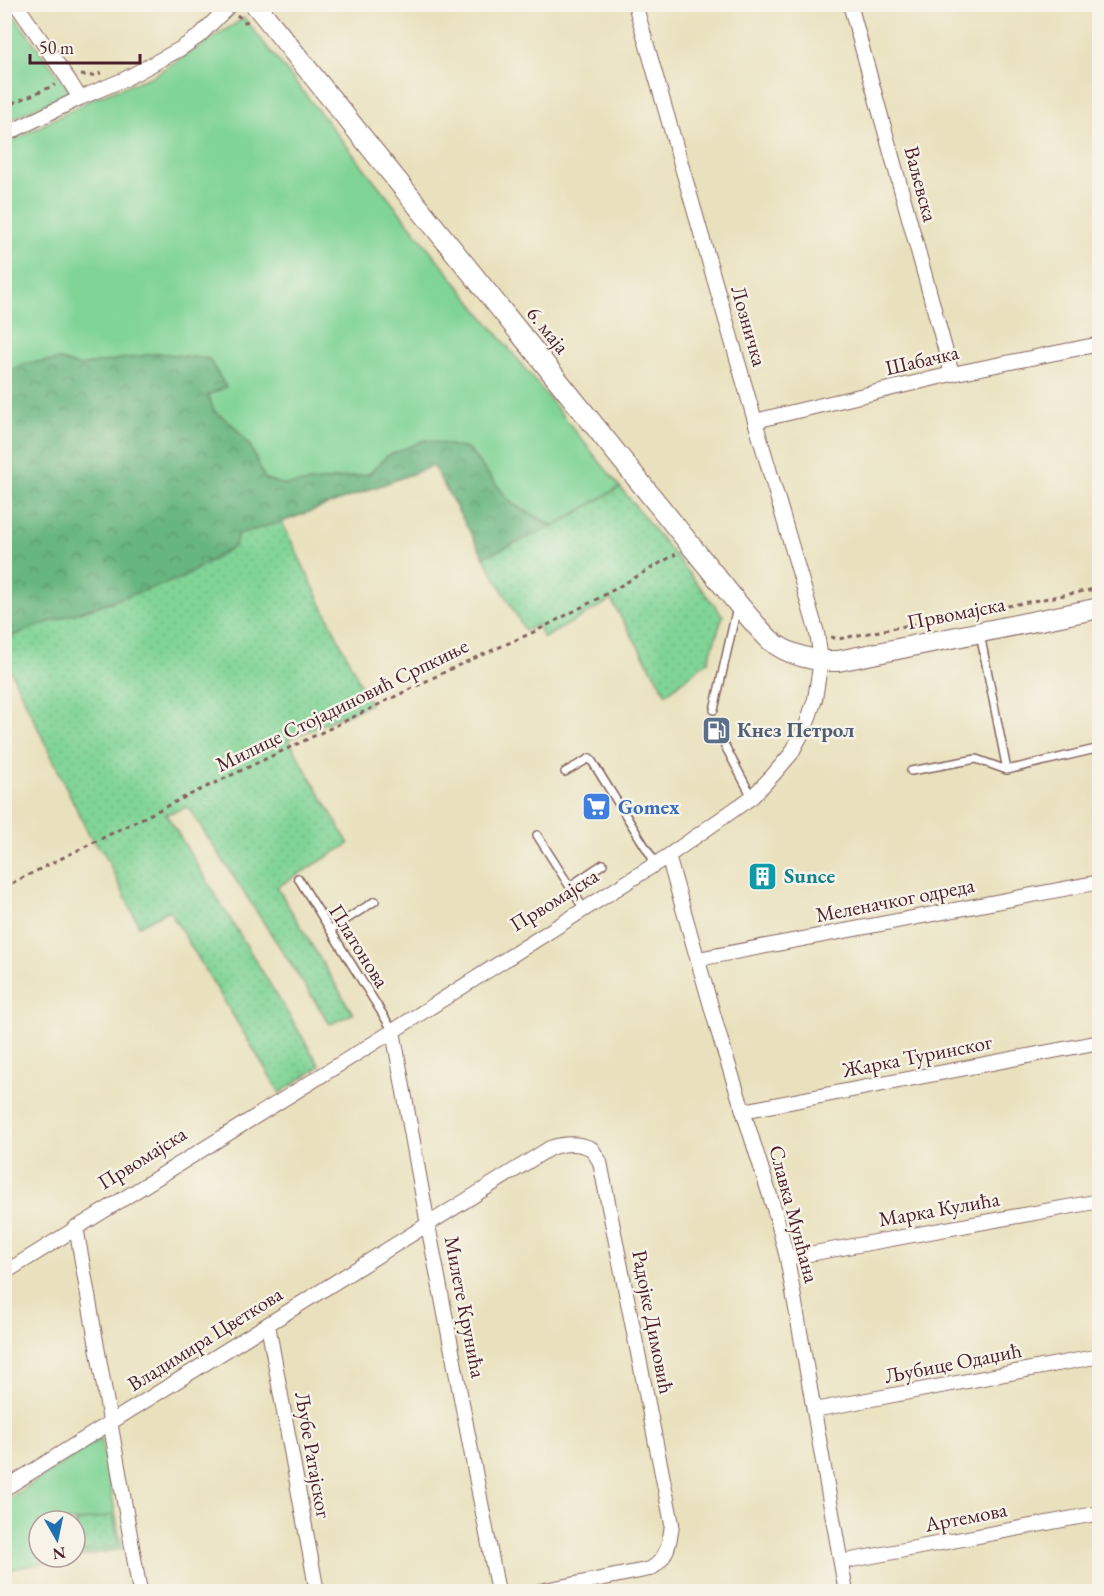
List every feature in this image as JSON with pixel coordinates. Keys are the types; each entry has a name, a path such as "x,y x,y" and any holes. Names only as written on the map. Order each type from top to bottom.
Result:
{"street":[{"path":"16,4 80,98"},
{"path":"4,135 125,79 180,50 199,36 231,4"},
{"name":"6. маја","path":"255,4 738,604 771,640 781,647 821,660"},
{"name":"Лозничка","path":"635,4 817,633 821,660"},
{"name":"Ваљевска","path":"850,4 952,374"},
{"name":"Шабачка","path":"755,421 952,374 1100,344"},
{"name":"Првомајска","path":"4,1273 656,864 752,797 791,754 806,726 815,699 821,660 838,661 1100,608"},
{"name":"Славка Мунћана","path":"668,856 787,1258 846,1592"},
{"name":"Меленачког одреда","path":"698,958 1100,882"},
{"name":"Милете Крунића","path":"393,1031 498,1592"},
{"name":"Жарка Туринског","path":"743,1111 1100,1042"},
{"name":"Радојке Димовић","path":"428,1225 550,1148 571,1143 585,1145 592,1149 600,1162 672,1524 670,1542 661,1560 650,1569 535,1592"},
{"name":"Марка Кулића","path":"787,1258 1100,1201"},
{"name":"Владимира Цветкова","path":"4,1489 428,1225"},
{"path":"76,1227 140,1592"},
{"name":"Љубе Ратајског","path":"268,1325 317,1592"},
{"name":"Љубице Одаџић","path":"814,1410 1100,1356"},
{"name":"Артемова","path":"841,1562 1100,1513"}],"lane":[{"path":"714,710 738,604"},
{"path":"980,632 1007,770"},
{"path":"725,746 752,797"},
{"path":"911,771 976,759 1007,770 1100,748"},
{"path":"565,772 590,758 656,864"},
{"path":"537,835 584,909"},
{"path":"570,886 603,864"},
{"name":"Платонова","path":"298,878 393,1031"},
{"path":"330,930 375,901"}],"path":[{"path":"4,107 68,79 101,72"},
{"name":"Милице Стојадиновић Српкиње","path":"4,887 457,666 536,631 654,567 690,544"},
{"path":"817,633 838,639 1100,588"}],"green space":[{"path":"4,5 70,92 5,122"},
{"path":"244,18 620,487 554,526 512,504 468,449 387,456 369,474 285,485 265,479 250,446 234,426 214,411 208,395 159,353 79,366 60,360 27,363 5,372 5,145 94,98 153,76"},
{"path":"159,353 209,359 226,387 208,395 214,411 234,426 250,446 265,479 285,485 369,474 387,456 425,440 468,449 512,504 554,526 484,557 433,466 282,522 238,534 235,546 182,578 5,639 5,372 27,363 60,360 79,366"},
{"path":"620,487 723,616 708,661 666,694 611,600 544,638 537,625 525,631 484,557 554,526"},
{"path":"282,522 370,704 288,739 349,844 277,887 353,1014 330,1024 188,807 166,814 320,1066 280,1093 169,910 139,926 104,853 90,837 5,659 5,639 182,578 235,546 238,534"},
{"path":"101,1438 122,1549 87,1555 87,1509 27,1509 27,1566 5,1570 5,1501"},
{"path":"113,1515 118,1546 87,1551 87,1520"}],"place":[{"name":"Кнез Петрол","path":"716,730"},
{"name":"Gomex","path":"597,807"},
{"name":"Sunce","path":"763,876"}]}
